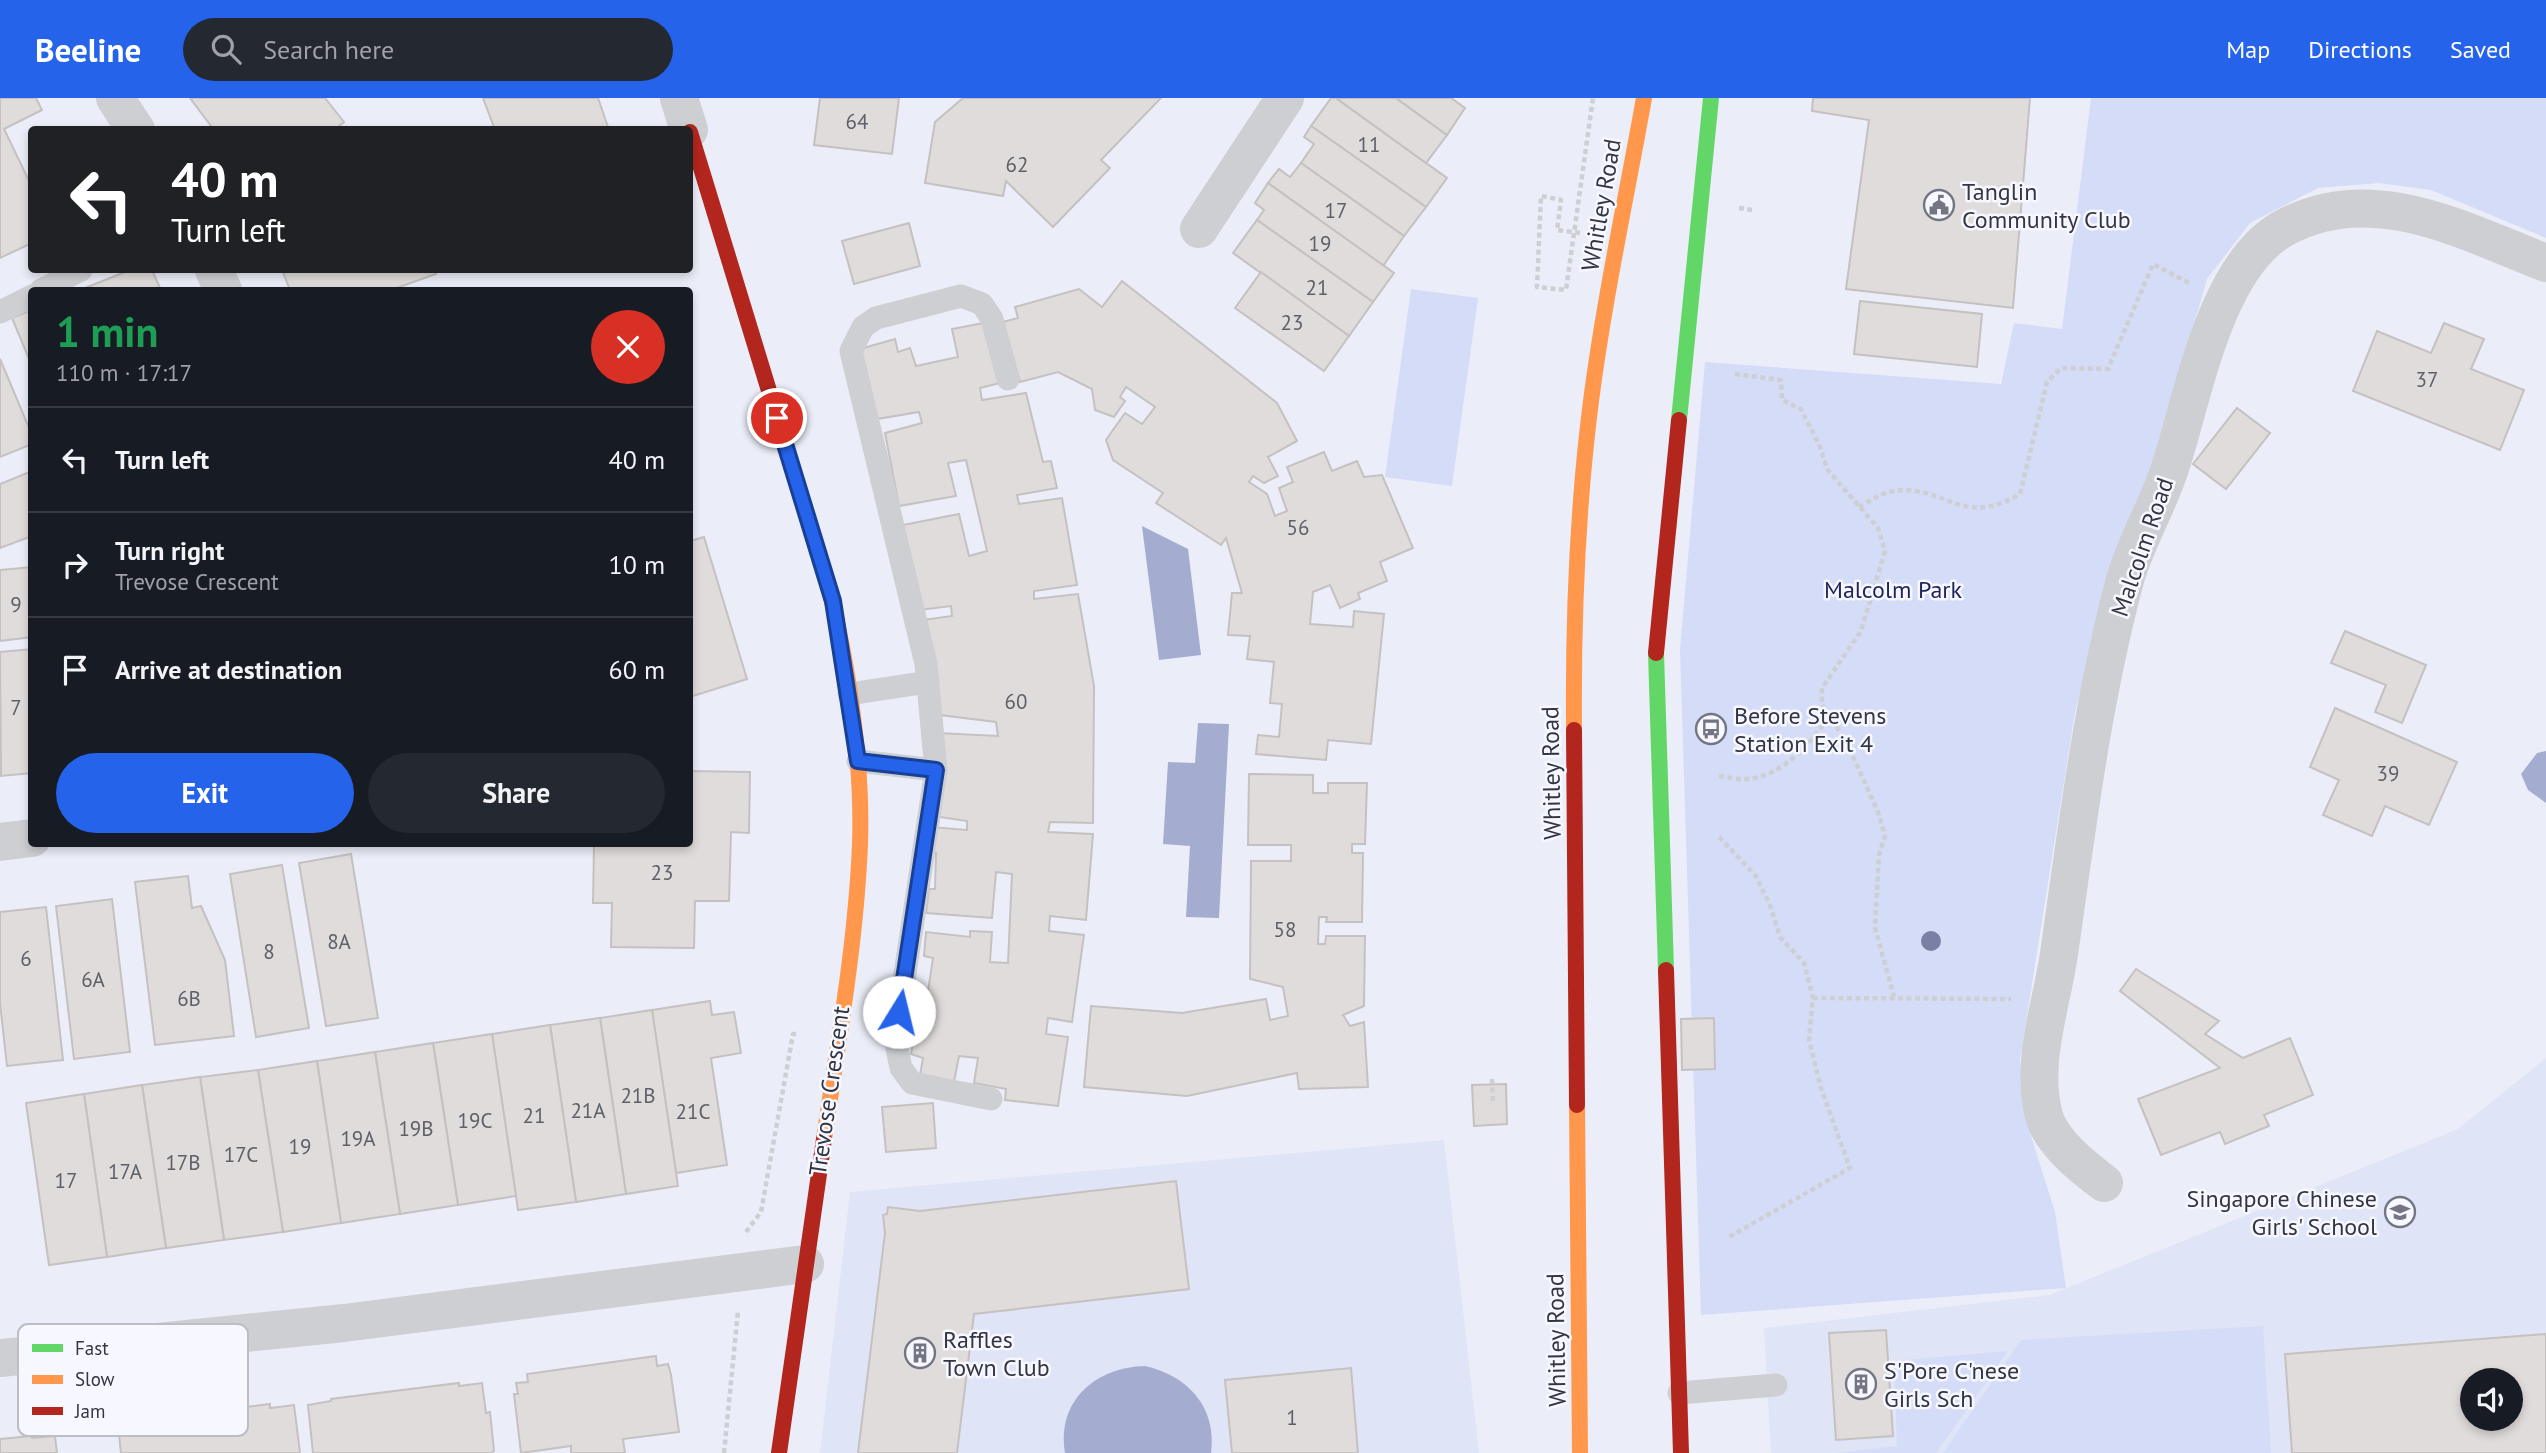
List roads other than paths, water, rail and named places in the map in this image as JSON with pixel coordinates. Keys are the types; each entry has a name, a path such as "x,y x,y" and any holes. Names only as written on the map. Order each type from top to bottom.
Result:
{"main road":[{"name":"Whitley Road","path":"1580,1453 1573,648 1579,530 1591,401 1644,98"},
{"path":"1681,1453 1656,648 1711,98"},
{"name":"Trevose Crescent","path":"693,144 833,601 858,761 860,843 853,934 779,1453"}],"street":[{"path":"116,98 134,126"},
{"name":"Trevose Crescent","path":"679,98 687,126"},
{"path":"1199,229 1285,98"},
{"name":"Malcolm Road","path":"2104,1183 2074,1161 2045,1118 2038,1061 2050,1000 2092,718 2126,576 2170,469 2222,299 2263,241 2287,226 2328,213 2376,208 2421,214 2546,263"},
{"path":"0,842 28,838"},
{"path":"248,1333 344,1323 740,1254 805,1264"},
{"path":"0,1358 18,1356"}],"lane":[{"path":"47,287 75,273"},
{"path":"991,1099 912,1083 901,1068 895,1039 936,770 928,682 851,351 863,327 876,318 961,296 982,304 992,319 1008,379"},
{"path":"0,312 28,298"},
{"path":"849,694 928,682"},
{"path":"858,761 936,770"},
{"path":"1679,1394 1776,1385"}],"place":[{"name":"Tanglin Community Club","path":"1939,205"},
{"name":"Before Stevens Station Exit 4","path":"1711,729"},
{"name":"Singapore Chinese Girls' School","path":"2400,1212"},
{"name":"Raffles Town Club","path":"920,1353"},
{"name":"S'Pore C'nese Girls Sch","path":"1861,1384"}],"park label":[{"name":"Malcolm Park","path":"1893,589"}]}
